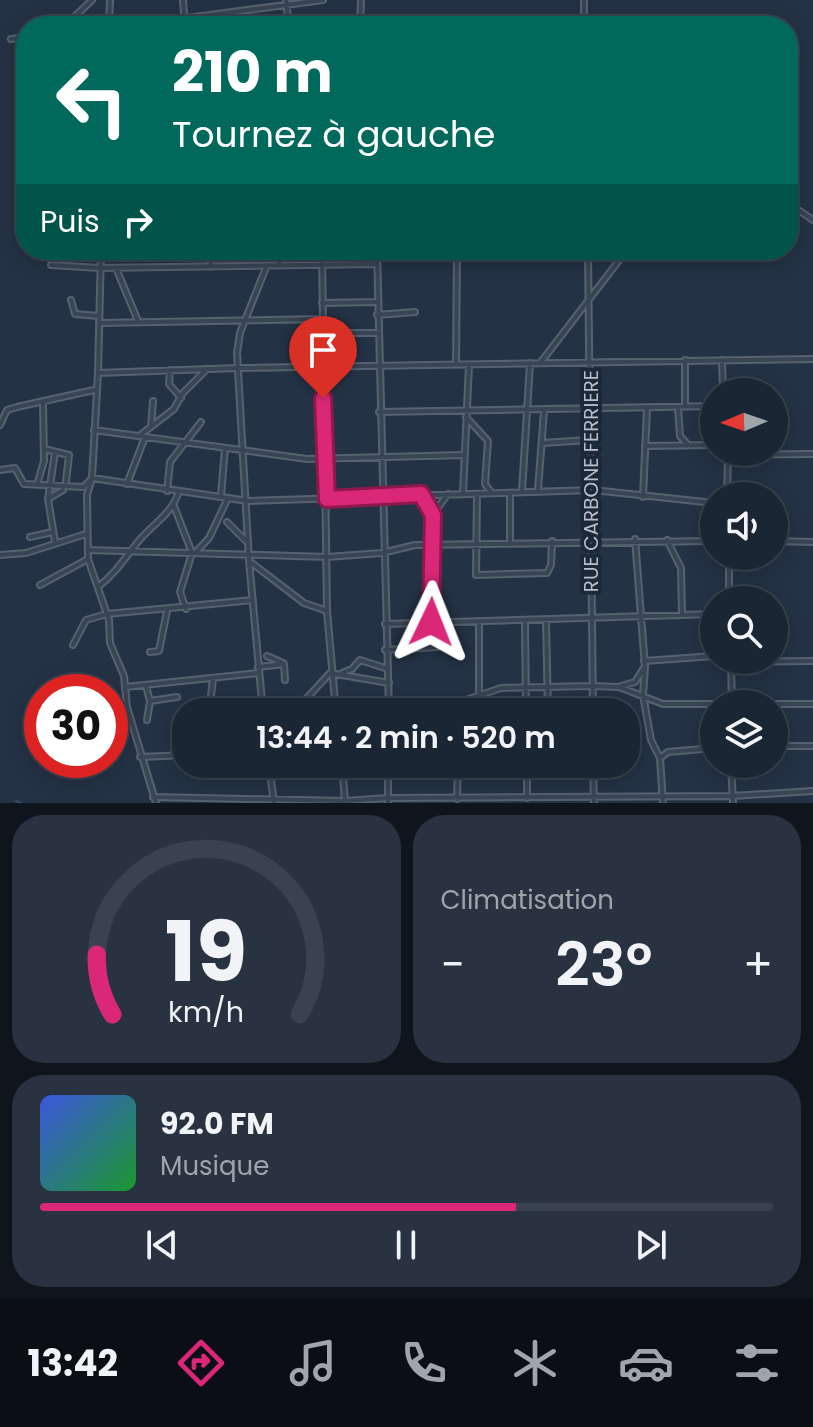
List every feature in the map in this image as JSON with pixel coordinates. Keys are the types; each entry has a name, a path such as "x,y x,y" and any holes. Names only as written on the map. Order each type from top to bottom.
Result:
{"street":[{"path":"75,16 92,0"},
{"path":"197,16 286,2 323,0"},
{"path":"11,39 16,38"},
{"path":"100,260 98,373 94,390 92,478 86,534 88,559 107,614 110,643 121,674"},
{"path":"211,260 211,267"},
{"path":"277,265 280,260"},
{"path":"322,260 327,611 334,698"},
{"path":"377,260 377,366 385,498 382,553 389,698"},
{"path":"456,365 457,260"},
{"name":"RUE CARBONE FERRIERE","path":"588,260 589,440 593,490 592,698"},
{"path":"541,362 595,287 604,283 620,260"},
{"path":"51,265 116,268 377,264"},
{"path":"262,698 249,561 237,344 267,265"},
{"path":"116,268 138,322"},
{"path":"71,300 75,314 99,316"},
{"path":"322,303 377,302"},
{"path":"377,315 415,312"},
{"path":"99,323 322,319"},
{"path":"322,333 377,333"},
{"path":"98,373 813,359"},
{"path":"685,360 685,407"},
{"path":"722,360 723,378"},
{"path":"522,491 530,363"},
{"path":"463,493 469,365"},
{"path":"127,484 142,437 174,409 207,369"},
{"path":"170,370 171,390 181,398"},
{"path":"0,425 7,410 94,390"},
{"path":"151,427 153,401"},
{"path":"37,485 44,449 43,402"},
{"path":"379,412 466,414 700,406"},
{"path":"678,407 680,436 688,445"},
{"path":"643,497 647,409"},
{"path":"538,490 544,411"},
{"path":"466,414 488,441 485,480 491,492"},
{"path":"167,491 170,462 201,422"},
{"path":"94,430 244,453 324,459 464,455"},
{"path":"670,445 680,436"},
{"path":"543,443 589,440"},
{"path":"645,446 700,445"},
{"path":"186,609 180,592 194,553 211,536 224,497 225,448"},
{"path":"44,449 69,455 65,486 48,499"},
{"path":"55,452 48,499 55,542"},
{"path":"788,454 813,454"},
{"path":"0,470 15,468 24,484 84,487 92,478"},
{"path":"92,478 248,501 593,490 700,502"},
{"path":"510,491 510,542"},
{"path":"98,587 116,572 130,551 174,506 179,493"},
{"path":"478,493 475,572 479,576 547,573 552,541"},
{"path":"421,494 433,515 431,622"},
{"path":"433,515 448,494"},
{"path":"174,506 194,553"},
{"path":"227,522 248,544"},
{"path":"30,537 53,532"},
{"path":"0,555 26,553 86,534"},
{"path":"88,550 327,557 382,553 433,544 635,539 700,541"},
{"path":"635,539 644,664 643,695 651,740 660,758 663,803"},
{"path":"667,540 681,568 682,615"},
{"path":"788,541 813,542"},
{"path":"40,585 88,559"},
{"path":"249,561 304,603 327,611"},
{"path":"73,645 86,620 107,614 167,611 253,600"},
{"path":"150,652 160,650 167,611"},
{"path":"385,624 700,614"},
{"path":"525,620 525,698"},
{"path":"546,620 548,698"},
{"path":"479,621 479,695"},
{"path":"385,650 437,647"},
{"path":"267,656 284,664"},
{"path":"644,664 700,658"},
{"path":"308,698 330,673 352,669 360,660 388,669"},
{"path":"788,661 813,661"},
{"path":"258,667 284,664"},
{"path":"284,664 285,680"},
{"path":"619,687 635,682 644,664"},
{"path":"128,687 259,673"},
{"path":"342,673 359,680 389,683"},
{"path":"211,698 213,679"},
{"path":"146,686 150,701 147,720"},
{"path":"471,698 501,688 592,686 619,687 663,704 700,704"},
{"path":"150,701 177,697"},
{"path":"128,701 140,757 156,803"},
{"path":"788,704 813,704"},
{"path":"788,746 813,746"},
{"path":"660,758 668,752 700,749"},
{"path":"140,757 172,756"},
{"path":"271,778 274,801"},
{"path":"343,778 345,801"},
{"path":"388,778 388,800"},
{"path":"457,799 458,778"},
{"path":"527,778 527,798"},
{"path":"593,778 594,800"},
{"path":"731,778 733,803"},
{"path":"153,797 250,801 594,800 813,791"}],"waterway":[{"path":"16,801 21,803"}],"route":[{"path":"323,398 327,499 421,494 433,515 431,622"}]}
